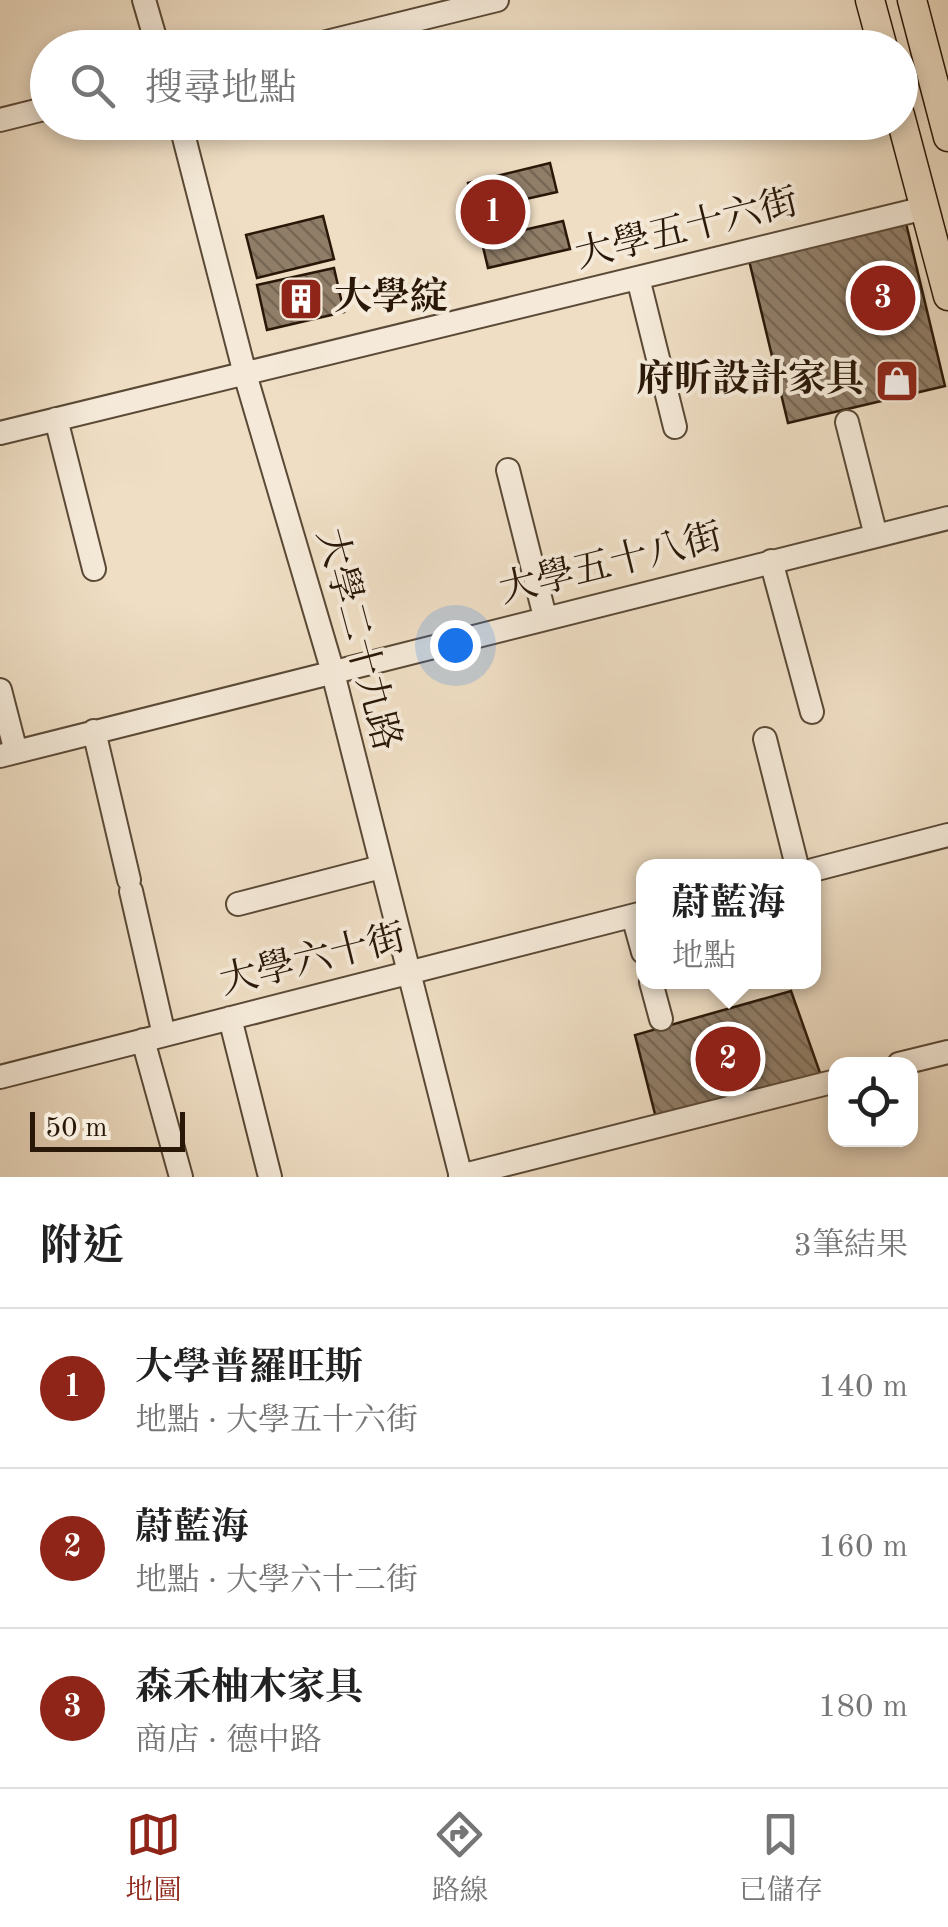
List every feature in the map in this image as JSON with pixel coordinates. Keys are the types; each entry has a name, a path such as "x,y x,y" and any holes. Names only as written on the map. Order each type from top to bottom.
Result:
{"main road":[{"path":"870,0 878,30"},
{"path":"912,0 948,136"},
{"path":"907,140 948,296"}],"street":[{"path":"144,0 153,30"},
{"path":"375,30 497,0"},
{"path":"0,120 30,112"},
{"name":"大學二十九路","path":"185,140 245,374 332,669 461,1176"},
{"name":"大學五十六街","path":"0,432 925,208"},
{"path":"638,278 675,427"},
{"path":"56,419 94,569"},
{"path":"847,422 876,536"},
{"path":"508,470 545,617"},
{"name":"大學五十八街","path":"8,754 332,669 948,518"},
{"path":"771,561 812,712"},
{"path":"0,690 8,754"},
{"path":"94,731 130,886 181,1177"},
{"path":"765,739 796,859"},
{"path":"821,868 948,835"},
{"path":"238,904 381,867"},
{"name":"大學六十街","path":"0,1076 636,915"},
{"path":"653,989 661,1019"},
{"path":"230,1018 270,1177"},
{"path":"918,1059 948,1052"},
{"path":"461,1176 828,1083"}],"building":[{"path":"550,163 557,192 508,203 515,232 563,221 570,249 488,268 468,183"},
{"name":"大學綻","path":"323,216 334,259 257,278 246,235"},
{"path":"905,219 945,386 788,423 748,256"},
{"name":"大學綻","path":"334,268 344,312 267,330 257,285"},
{"path":"791,991 824,1084 658,1126 635,1035"}],"place":[{"name":"大學普羅旺斯","path":"493,212"},
{"name":"森禾柚木家具","path":"883,298"},
{"name":"大學綻","path":"301,299"},
{"name":"府昕設計家具","path":"897,381"},
{"name":"蔚藍海","path":"728,1059"}]}
